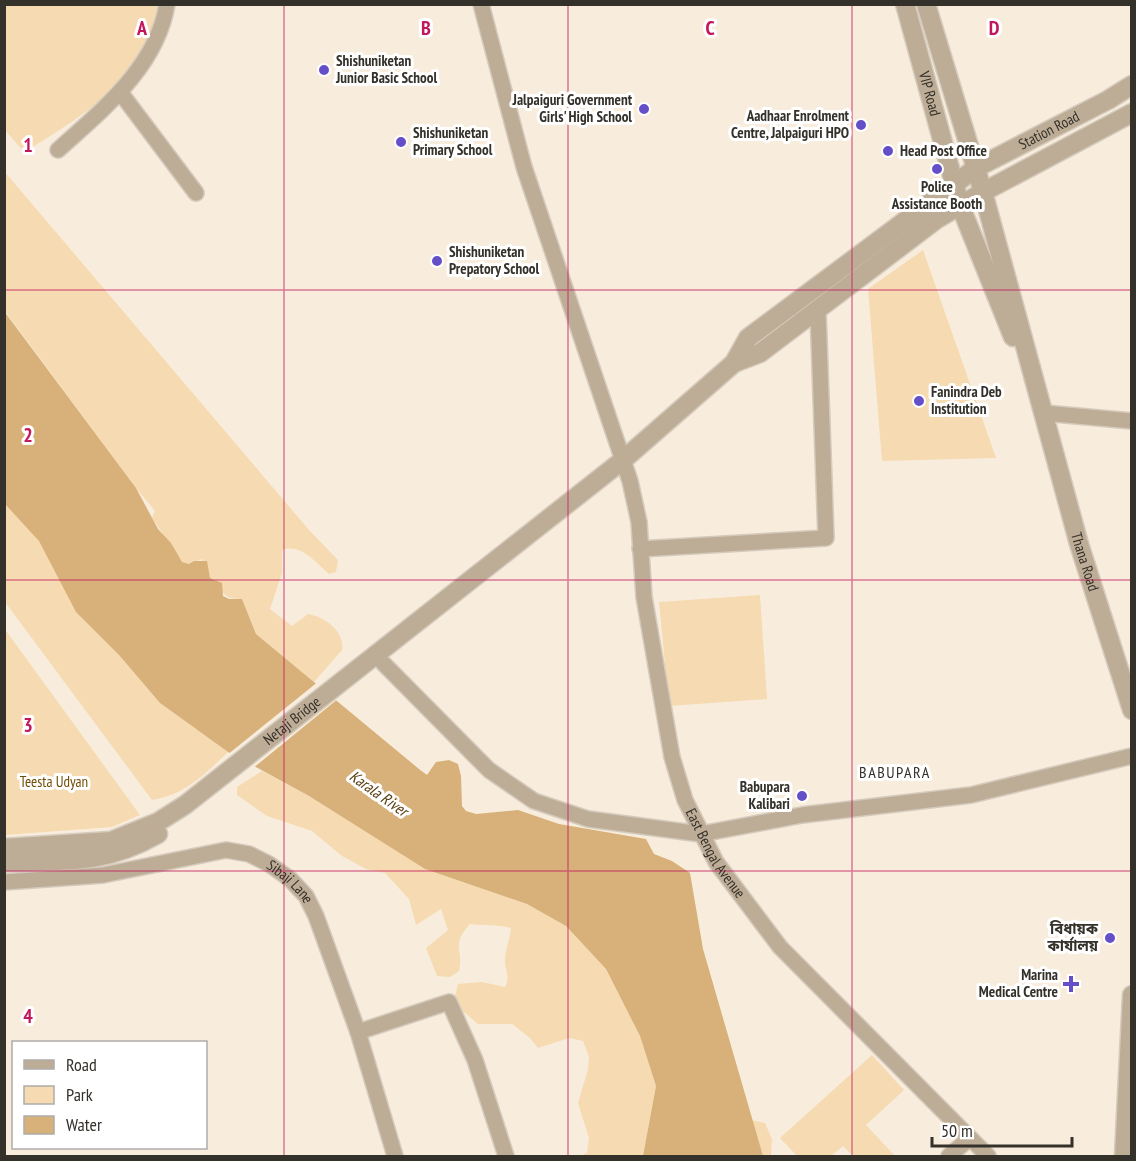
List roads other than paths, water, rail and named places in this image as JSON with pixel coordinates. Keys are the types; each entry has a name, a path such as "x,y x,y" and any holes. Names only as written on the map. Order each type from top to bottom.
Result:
{"street":[{"path":"58,150 120,92 150,49 165,16 167,4"},
{"name":"East Bengal Avenue","path":"481,4 524,167 622,460 639,522 644,597 672,757 685,800 721,870 780,947 988,1156"},
{"name":"VIP Road","path":"905,4 939,129 965,176"},
{"name":"VIP Road","path":"926,4 971,150 965,176"},
{"name":"Station Road","path":"734,363 748,339 965,176 1108,100 1131,85"},
{"path":"120,92 196,193"},
{"name":"Station Road","path":"734,363 760,353 937,219 972,198 1131,114"},
{"path":"926,204 941,174 943,159 939,129"},
{"path":"971,150 975,155 986,160 996,158"},
{"path":"965,176 972,198"},
{"path":"965,176 972,198"},
{"path":"990,216 994,195 1002,182"},
{"name":"Thana Road","path":"972,198 990,216 1079,544 1131,710"},
{"name":"Thana Road","path":"972,198 969,229 1044,413"},
{"path":"937,219 943,216 956,216 969,229"},
{"path":"640,549 826,538 818,311"},
{"name":"Netaji Bridge","path":"222,777 361,665 400,623 622,460 734,363"},
{"path":"1044,413 1131,421"},
{"path":"383,663 489,770 526,797 551,809 588,819 701,834 802,816 971,795 1131,756"},
{"path":"4,848 111,841 222,777"},
{"path":"4,862 89,859 114,855 134,848 161,832 222,777"},
{"name":"Sibaji Lane","path":"4,882 103,875 226,850 249,854 290,879 306,896 316,916 358,1032 395,1156"},
{"path":"1124,1156 1131,995"},
{"path":"358,1032 450,1002 475,1060 506,1156"},
{"path":"950,1156 970,1138"}],"water":[{"name":"Karala River","path":"4,311 136,488 158,529 171,543 182,562 189,564 194,561 207,561 210,578 222,583 223,596 229,599 242,599 256,634 427,775 436,762 449,760 458,764 461,776 462,806 466,811 476,814 518,810 559,824 646,839 654,854 672,861 690,873 703,949 763,1156 643,1156 656,1086 640,1036 606,969 566,926 527,904 425,869 309,796 228,752 160,703 119,655 76,612 39,541 5,504"}],"place":[{"name":"Shishuniketan Junior Basic School","path":"324,70"},
{"name":"Jalpaiguri Government Girls' High School","path":"644,109"},
{"name":"Aadhaar Enrolment Centre, Jalpaiguri HPO","path":"861,125"},
{"name":"Shishuniketan Primary School","path":"401,142"},
{"name":"Head Post Office","path":"888,151"},
{"name":"Police Assistance Booth","path":"937,169"},
{"name":"Shishuniketan Prepatory School","path":"437,261"},
{"name":"Fanindra Deb Institution","path":"919,401"},
{"name":"Babupara Kalibari","path":"802,796"},
{"name":"বিধায়ক কার্যালয়","path":"1110,938"},
{"name":"Marina Medical Centre","path":"1071,984"}],"district":[{"name":"BABUPARA","path":"895,772"}],"park label":[{"name":"Teesta Udyan","path":"54,782"}]}
